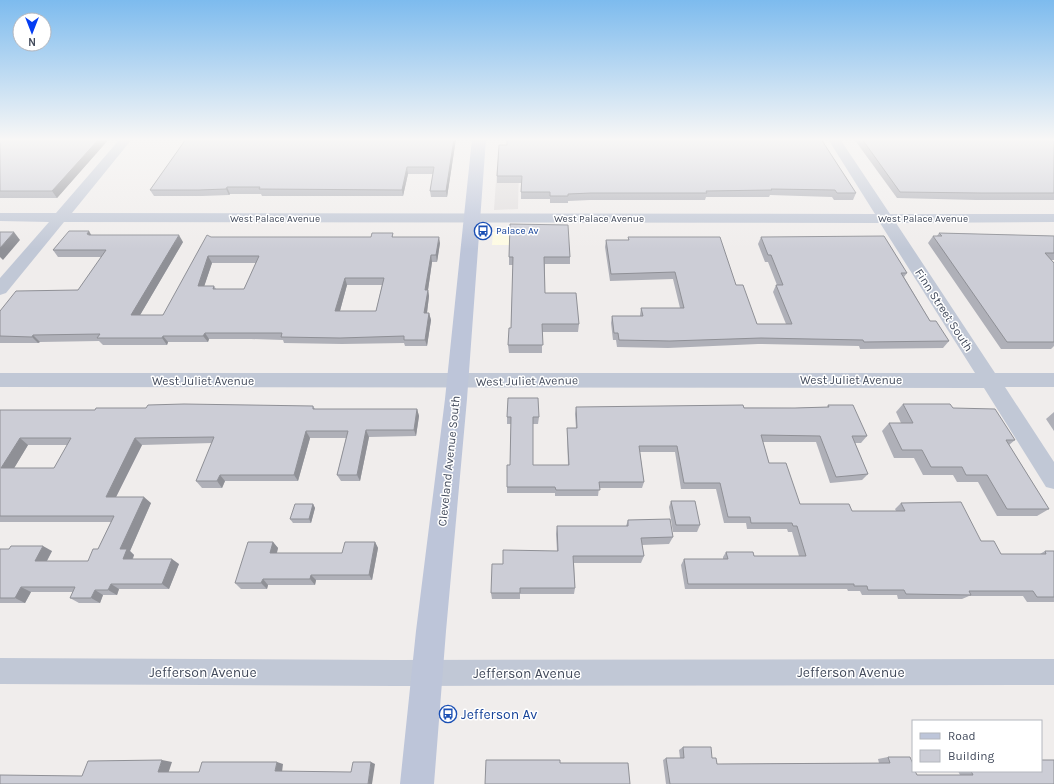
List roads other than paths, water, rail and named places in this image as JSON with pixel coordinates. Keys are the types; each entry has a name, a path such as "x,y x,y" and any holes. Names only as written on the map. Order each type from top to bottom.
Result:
{"street":[{"path":"0,289 95,176"},
{"name":"Cleveland Avenue South","path":"417,784 457,382 475,176"},
{"name":"Finn Street South","path":"858,176 1054,480"},
{"name":"West Palace Avenue","path":"0,217 471,219 1054,218"},
{"name":"West Juliet Avenue","path":"0,380 457,382 596,380 1054,380"},
{"name":"Jefferson Avenue","path":"0,672 1054,672"}],"place":[{"name":"Palace Av","path":"483,231"},
{"name":"Jefferson Av","path":"448,714"}]}
